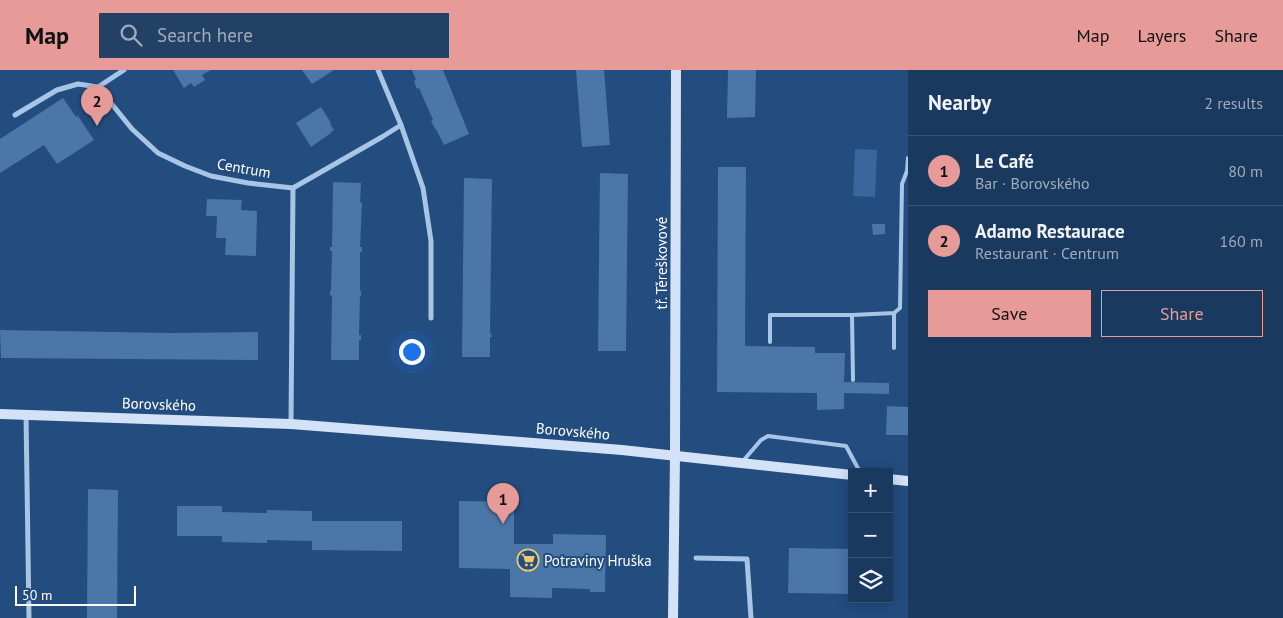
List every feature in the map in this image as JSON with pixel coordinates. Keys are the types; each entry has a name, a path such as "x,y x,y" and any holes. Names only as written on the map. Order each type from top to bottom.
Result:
{"main road":[{"name":"tř. Těreškovové","path":"673,618 676,456 676,70"},
{"name":"Borovského","path":"0,414 291,424 622,450 848,475"},
{"path":"893,479 908,481"}],"street":[{"path":"15,115 57,90 78,84 98,87 124,70"},
{"path":"378,70 401,125 423,188 431,241 432,318"},
{"name":"Centrum","path":"98,87 132,129 158,153 212,176 248,183 293,188"},
{"path":"291,424 293,188 382,138 401,125"},
{"path":"26,414 29,618"},
{"path":"696,558 747,559 751,618"}],"lane":[{"path":"770,342 770,315 894,313 900,308 902,184 907,172 908,158"},
{"path":"894,313 894,348"},
{"path":"852,315 853,380"},
{"path":"741,463 761,440 768,436 846,446 858,468"}],"shaded area":[{"path":"855,149 877,150 875,197 853,196"}],"building":[{"path":"173,70 211,70 202,75 205,80 194,87 191,83 184,88"},
{"path":"302,70 334,70 312,84"},
{"path":"412,70 443,70 469,134 444,145 431,121 433,120 419,88 417,89"},
{"path":"576,70 604,70 610,145 582,147"},
{"path":"728,70 756,70 755,117 727,118"},
{"path":"63,98 94,140 57,164 44,145 0,173 0,139"},
{"path":"321,107 334,130 311,147 296,123"},
{"path":"718,167 746,167 745,346 815,347 815,353 845,353 844,382 889,383 889,394 844,393 844,409 817,410 817,393 717,392"},
{"path":"600,173 628,174 626,351 598,351"},
{"path":"464,178 492,179 490,332 492,337 490,337 490,357 462,357"},
{"path":"333,182 361,183 360,247 362,247 362,252 360,252 361,296 359,335 361,335 361,340 359,340 359,360 331,360 332,296 330,291 332,251 330,251 330,247 332,247"},
{"path":"207,199 242,200 241,210 257,211 256,256 225,255 226,238 216,238 217,216 206,216"},
{"path":"872,224 885,224 885,234 873,235"},
{"path":"0,330 172,333 258,332 258,360 1,358"},
{"path":"887,406 908,407 908,435 886,435"},
{"path":"88,489 118,490 117,618 87,618"},
{"path":"459,501 514,502 514,544 553,544 553,534 606,535 605,592 590,592 590,589 552,588 552,598 510,597 510,569 459,568"},
{"path":"177,506 222,506 222,512 312,511 312,521 402,521 402,551 312,550 312,541 222,542 222,536 177,536"},
{"path":"789,548 848,549 848,594 788,593"}],"place":[{"name":"Adamo Restaurace","path":"97,126"},
{"name":"Le Café","path":"503,524"},
{"name":"Potraviny Hruška","path":"528,560"}]}
